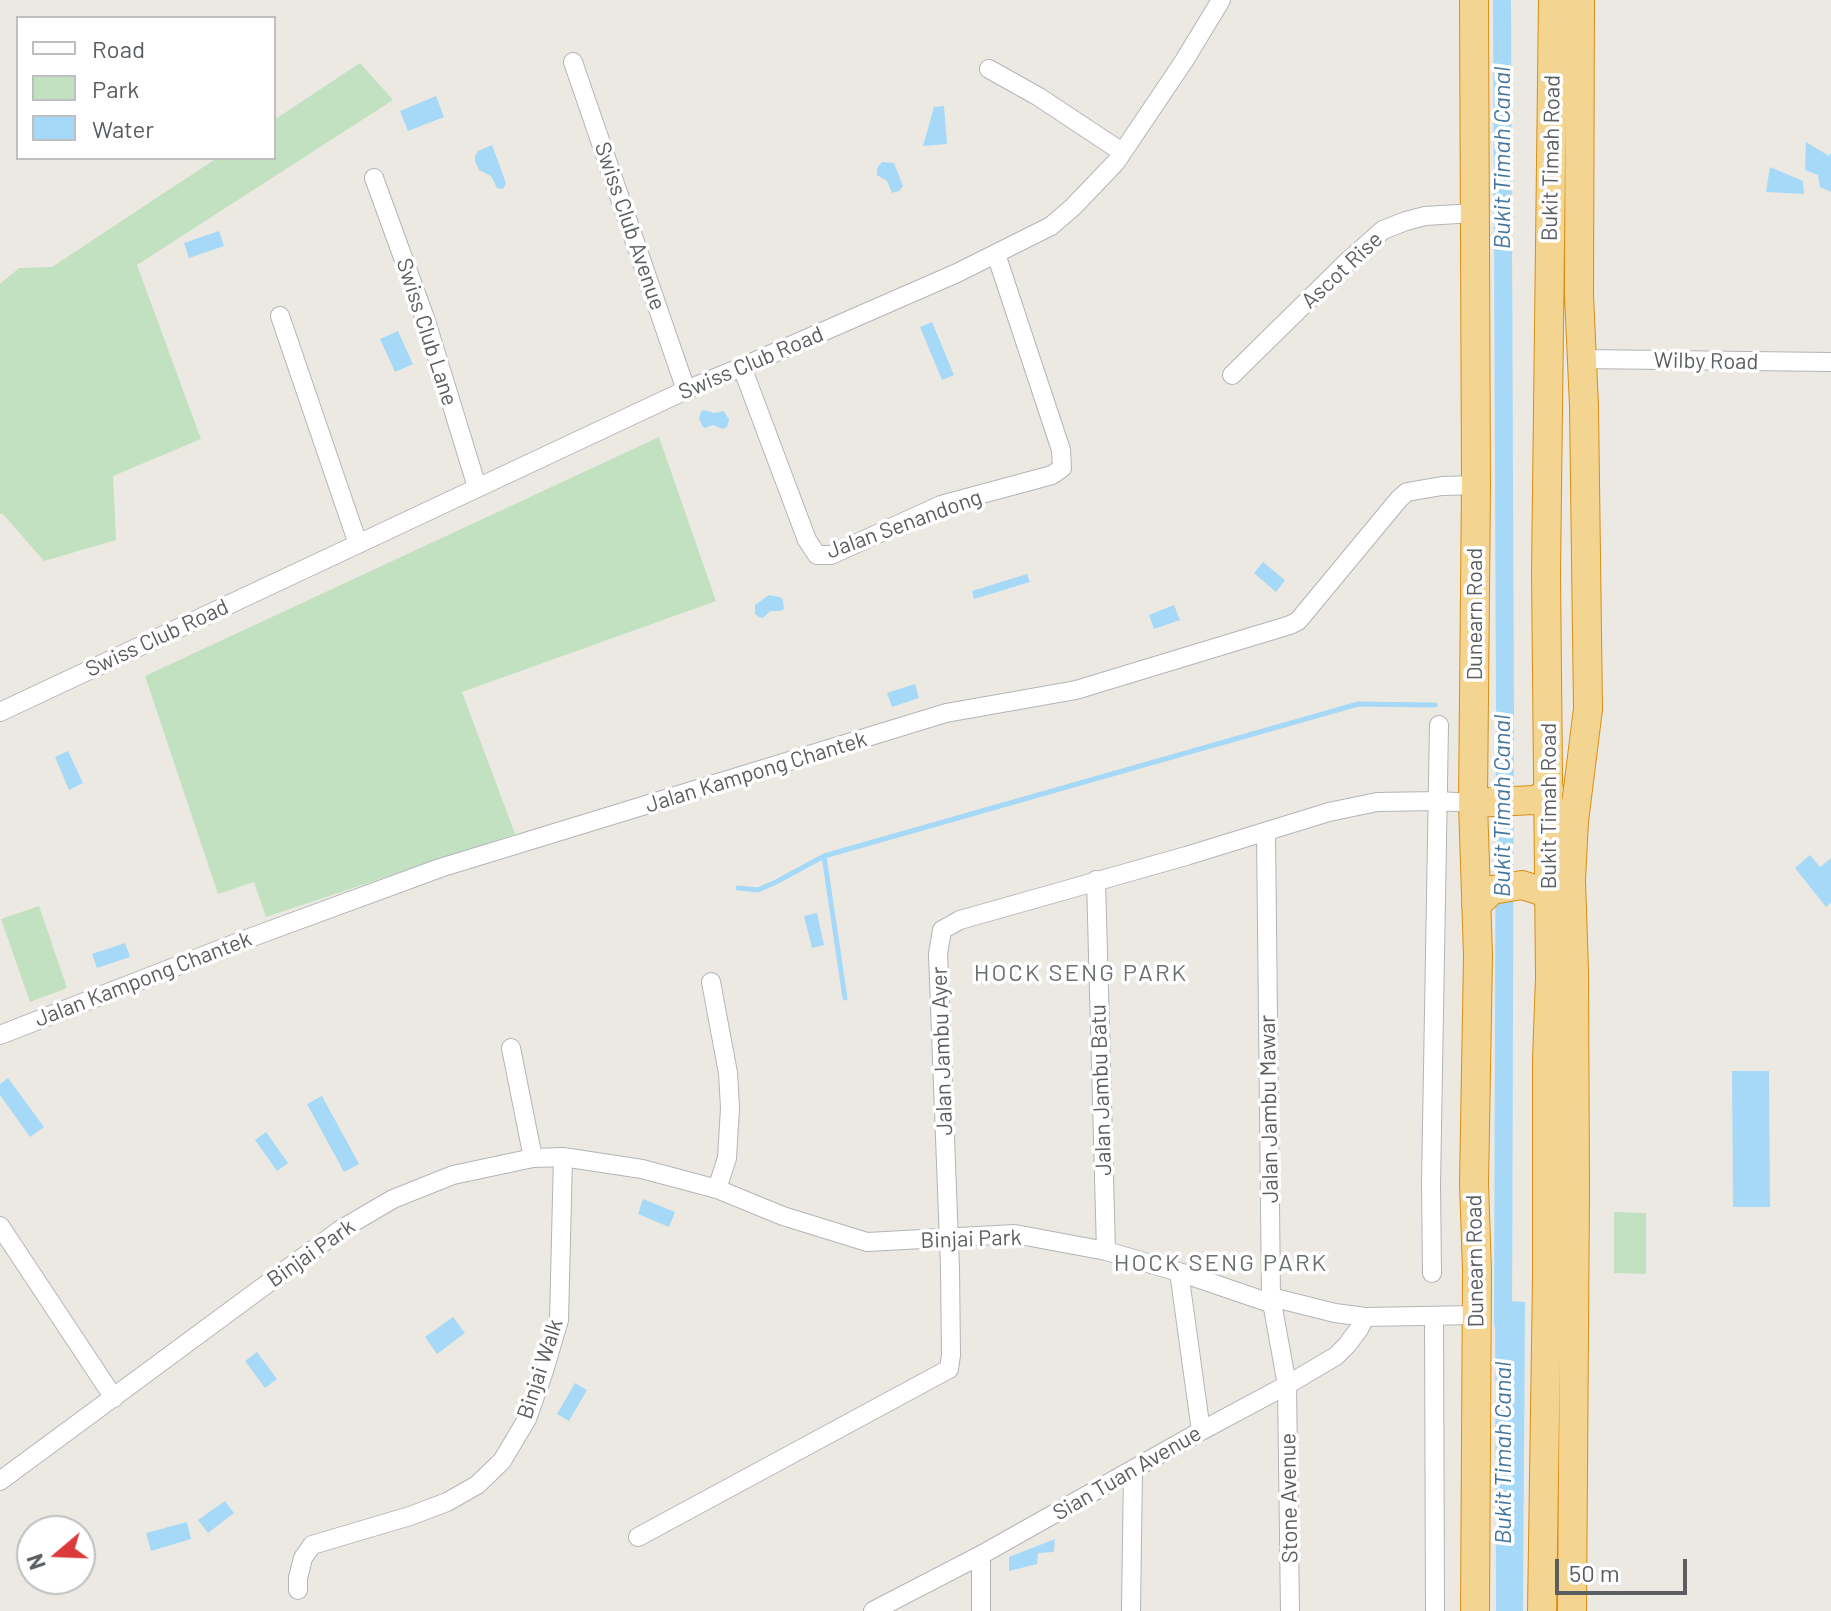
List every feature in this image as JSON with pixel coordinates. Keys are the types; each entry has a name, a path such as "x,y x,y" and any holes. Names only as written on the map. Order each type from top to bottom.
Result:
{"highway":[{"name":"Dunearn Road","path":"1474,0 1476,485 1473,803 1478,984 1474,1184 1475,1611"},
{"name":"Bukit Timah Road","path":"1542,1611 1550,899 1546,573 1553,0"},
{"path":"1572,1611 1574,970 1571,880 1574,821 1588,709 1588,572 1579,295 1580,0"},
{"path":"1546,573 1568,566 1585,543"},
{"path":"1473,803 1534,800 1549,789"},
{"path":"1476,905 1492,890 1522,885 1541,891 1550,899"},
{"path":"1547,1278 1565,1270 1573,1259"}],"street":[{"name":"Swiss Club Road","path":"0,712 686,390 957,273 1051,226 1116,162 1221,0"},
{"name":"Swiss Club Avenue","path":"573,62 686,390"},
{"path":"989,69 1039,97 1122,152"},
{"name":"Swiss Club Lane","path":"374,178 425,318 477,487"},
{"name":"Ascot Rise","path":"1232,375 1383,230 1425,216 1474,213"},
{"name":"Jalan Senandong","path":"742,367 807,540 817,555 831,555 941,505 1052,475 1062,468 1061,450 996,254"},
{"path":"280,316 358,544"},
{"name":"Wilby Road","path":"1582,359 1831,362"},
{"name":"Jalan Kampong Chantek","path":"0,1035 440,868 946,713 1076,690 1290,625 1298,621 1407,492 1442,486 1476,485"},
{"name":"Dunearn Road","path":"1432,1273 1439,725"},
{"name":"Jalan Jambu Ayer","path":"638,1537 949,1369 949,1238 938,954 942,930 960,920 1329,812 1377,802 1473,803"},
{"name":"Jalan Jambu Mawar","path":"1266,832 1272,1300 1287,1385"},
{"name":"Jalan Jambu Batu","path":"1096,880 1106,1251"},
{"path":"711,982 728,1073 730,1108 727,1158 717,1189"},
{"path":"511,1048 533,1158"},
{"name":"Binjai Park","path":"0,1481 340,1230 393,1199 453,1175 533,1158 563,1157 642,1169 717,1189 783,1216 867,1242 1015,1234 1106,1251 1272,1300 1335,1313 1365,1317 1476,1315"},
{"name":"Binjai Walk","path":"298,1590 303,1558 312,1545 447,1502 477,1485 502,1461 527,1419 559,1320 563,1157"},
{"path":"0,1226 114,1398"},
{"path":"1179,1272 1201,1431"},
{"name":"Dunearn Road","path":"1434,1316 1435,1611"},
{"name":"Sian Tuan Avenue","path":"873,1611 981,1555 1336,1356 1365,1317"},
{"name":"Stone Avenue","path":"1287,1385 1290,1611"},
{"path":"1131,1611 1133,1470"},
{"path":"981,1555 981,1611"}],"green space":[{"path":"360,63 393,100 137,265 201,439 113,476 116,540 44,561 0,514 0,284 19,268 52,267 214,160 276,160 276,119"},
{"path":"659,437 716,601 462,692 515,834 266,917 254,882 218,894 145,676"},
{"path":"39,906 67,988 30,1002 1,919"},
{"path":"1614,1212 1646,1213 1646,1274 1614,1273"}],"water":[{"path":"436,96 444,117 408,131 400,111"},
{"path":"944,106 947,144 923,146 934,107"},
{"path":"1806,142 1829,156 1831,153 1831,192 1820,187 1818,175 1805,170"},
{"path":"492,145 506,183 503,189 497,188 491,176 479,170 475,161 478,151"},
{"path":"882,162 894,163 903,186 899,191 892,193 887,181 877,175 877,168"},
{"path":"1770,167 1803,181 1804,194 1766,192"},
{"path":"219,231 224,246 189,258 184,243"},
{"path":"932,322 954,375 942,380 920,327"},
{"path":"398,331 413,364 395,372 380,339"},
{"path":"704,410 714,413 724,411 729,420 727,427 702,426 699,418"},
{"path":"1263,562 1285,580 1276,592 1254,573"},
{"path":"1027,574 1030,582 974,599 972,591"},
{"path":"769,595 780,597 784,609 759,617 755,614 755,605"},
{"path":"1174,605 1180,620 1154,629 1149,615"},
{"path":"915,684 919,698 892,707 887,693"},
{"path":"68,751 83,783 69,790 55,757"},
{"path":"1810,855 1820,867 1831,858 1831,903 1826,907 1795,868"},
{"path":"817,913 824,945 812,948 804,916"},
{"path":"125,943 130,957 97,968 92,954"},
{"path":"1732,1071 1769,1071 1770,1207 1733,1207"},
{"path":"8,1078 44,1127 30,1137 0,1095 0,1084"},
{"path":"322,1096 359,1164 344,1172 307,1104"},
{"path":"266,1132 288,1163 277,1171 255,1140"},
{"path":"643,1199 675,1212 669,1227 638,1214"},
{"path":"1495,1300 1525,1302 1523,1611 1496,1611"},
{"path":"453,1317 465,1333 437,1354 425,1337"},
{"path":"257,1352 277,1379 265,1388 245,1361"},
{"path":"575,1383 587,1390 569,1421 557,1414"},
{"path":"225,1501 234,1513 208,1533 198,1520"},
{"path":"187,1522 191,1539 151,1551 146,1533"},
{"path":"1055,1539 1054,1552 1038,1553 1037,1564 1009,1571 1009,1557"}],"waterway":[{"name":"Bukit Timah Canal","path":"1502,0 1505,711 1503,1324"},
{"path":"738,888 758,890 824,856 1358,704 1435,705"},
{"path":"824,856 845,998"}],"district":[{"name":"HOCK SENG PARK","path":"1081,973"},
{"name":"HOCK SENG PARK","path":"1221,1263"}]}
